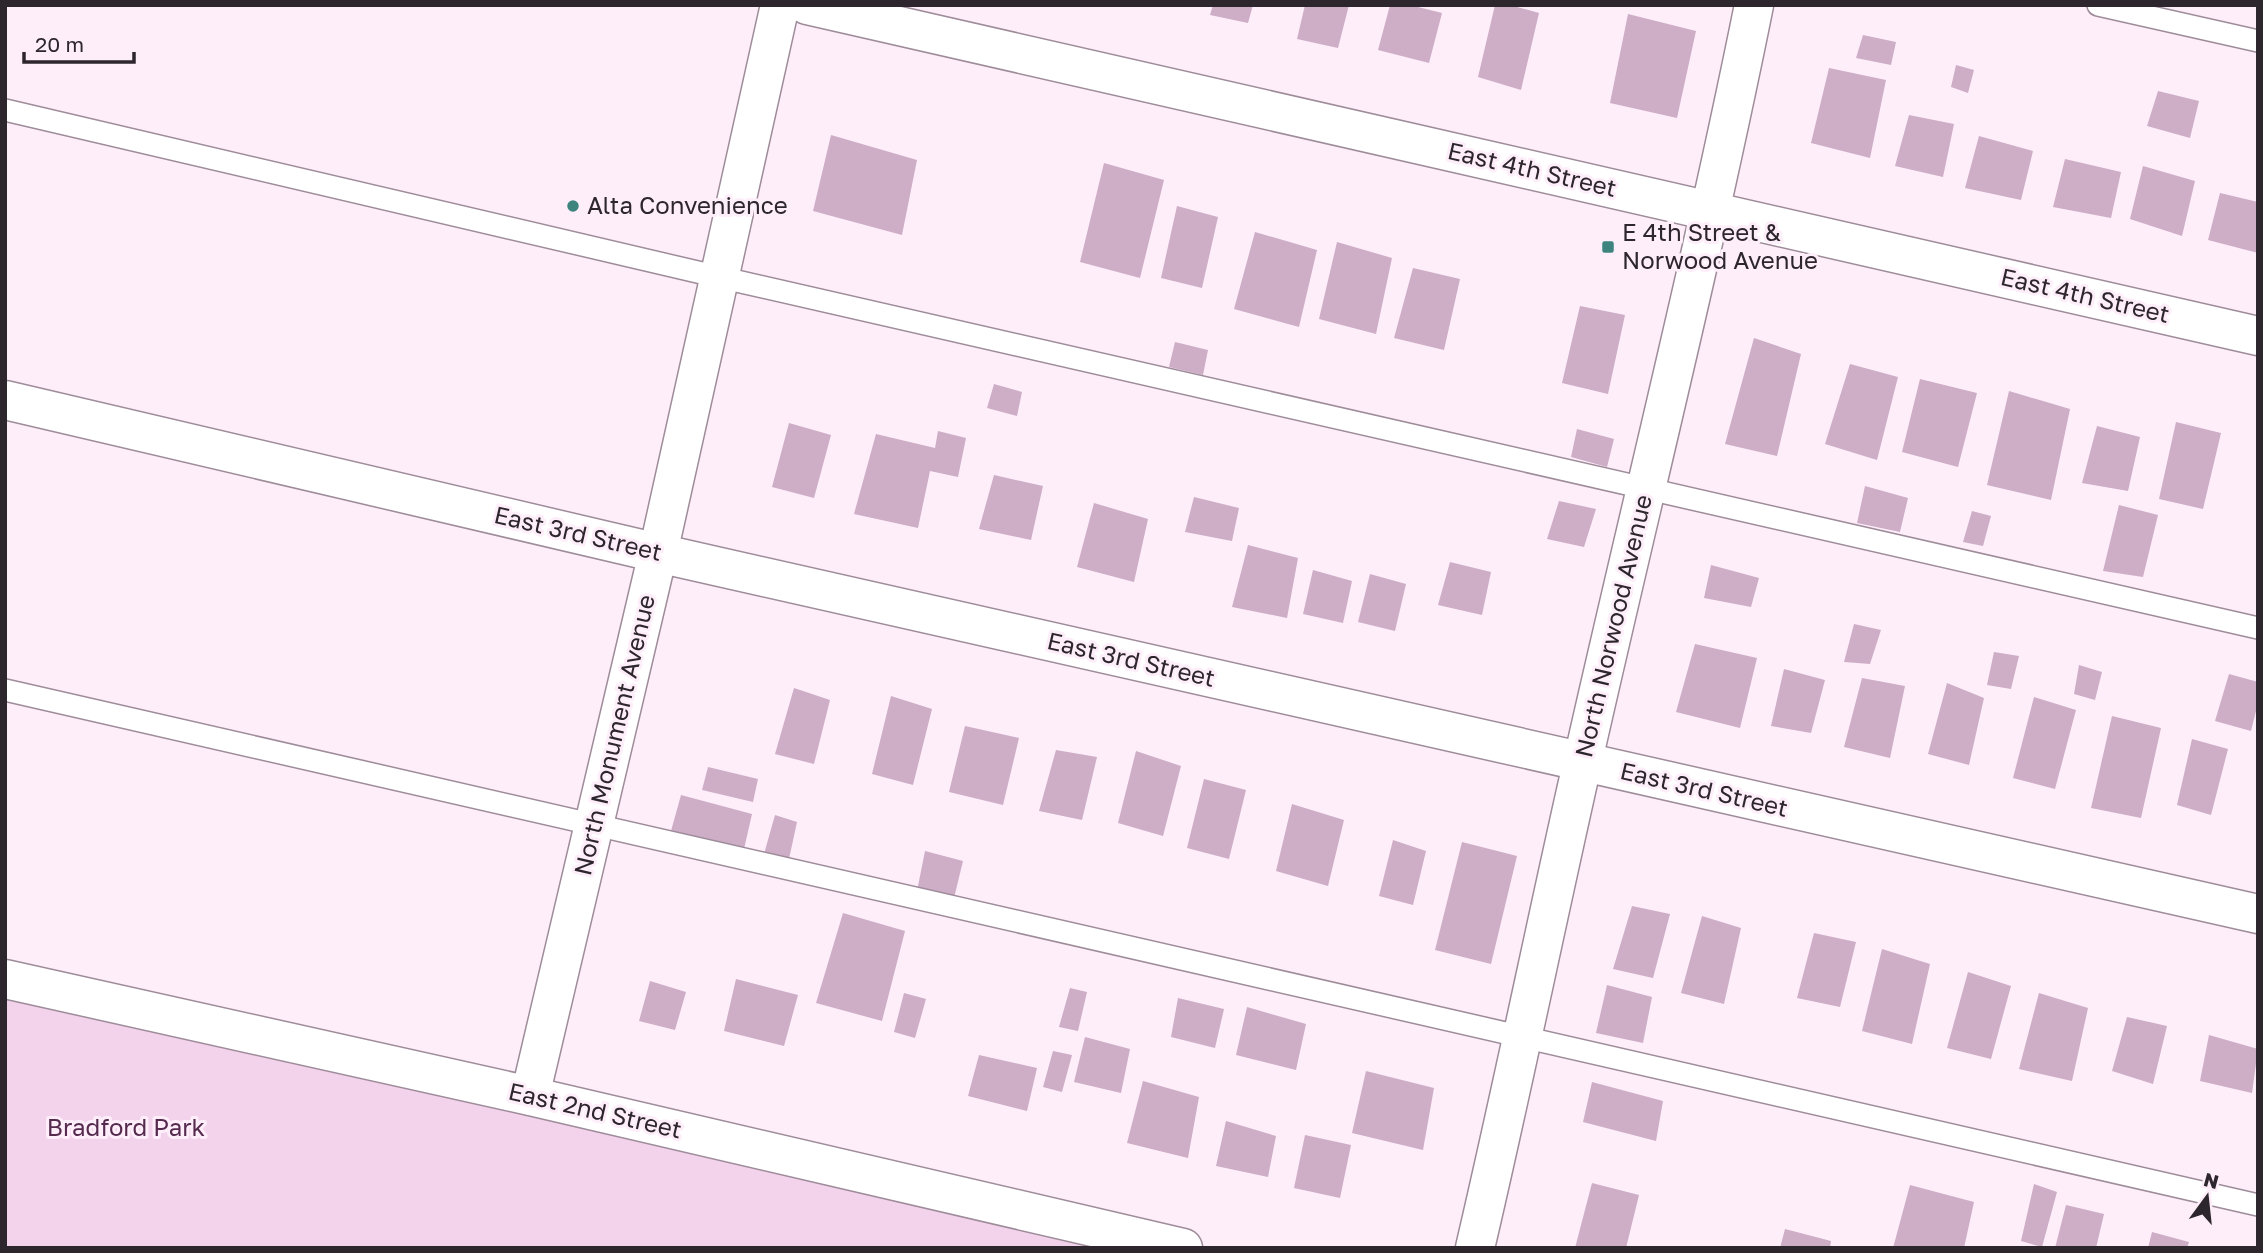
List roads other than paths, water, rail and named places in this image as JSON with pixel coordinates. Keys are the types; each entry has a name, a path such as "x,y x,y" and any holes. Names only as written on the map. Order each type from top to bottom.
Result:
{"street":[{"name":"North Monument Avenue","path":"530,1096 658,553 780,5"},
{"name":"East 4th Street","path":"807,5 2258,335"},
{"name":"North Norwood Avenue","path":"1475,1248 1583,762 1712,211 1754,5"},
{"name":"East 3rd Street","path":"5,400 658,553 2258,914"},
{"name":"East 2nd Street","path":"5,979 530,1096 1183,1248"}],"lane":[{"path":"2098,5 2258,41"},
{"path":"5,110 719,277 2258,628"},
{"path":"5,691 2258,1205"}],"place":[{"name":"Alta Convenience","path":"573,206"},
{"name":"E 4th Street & Norwood Avenue","path":"1608,247"}],"park label":[{"name":"Bradford Park","path":"126,1128"}]}
